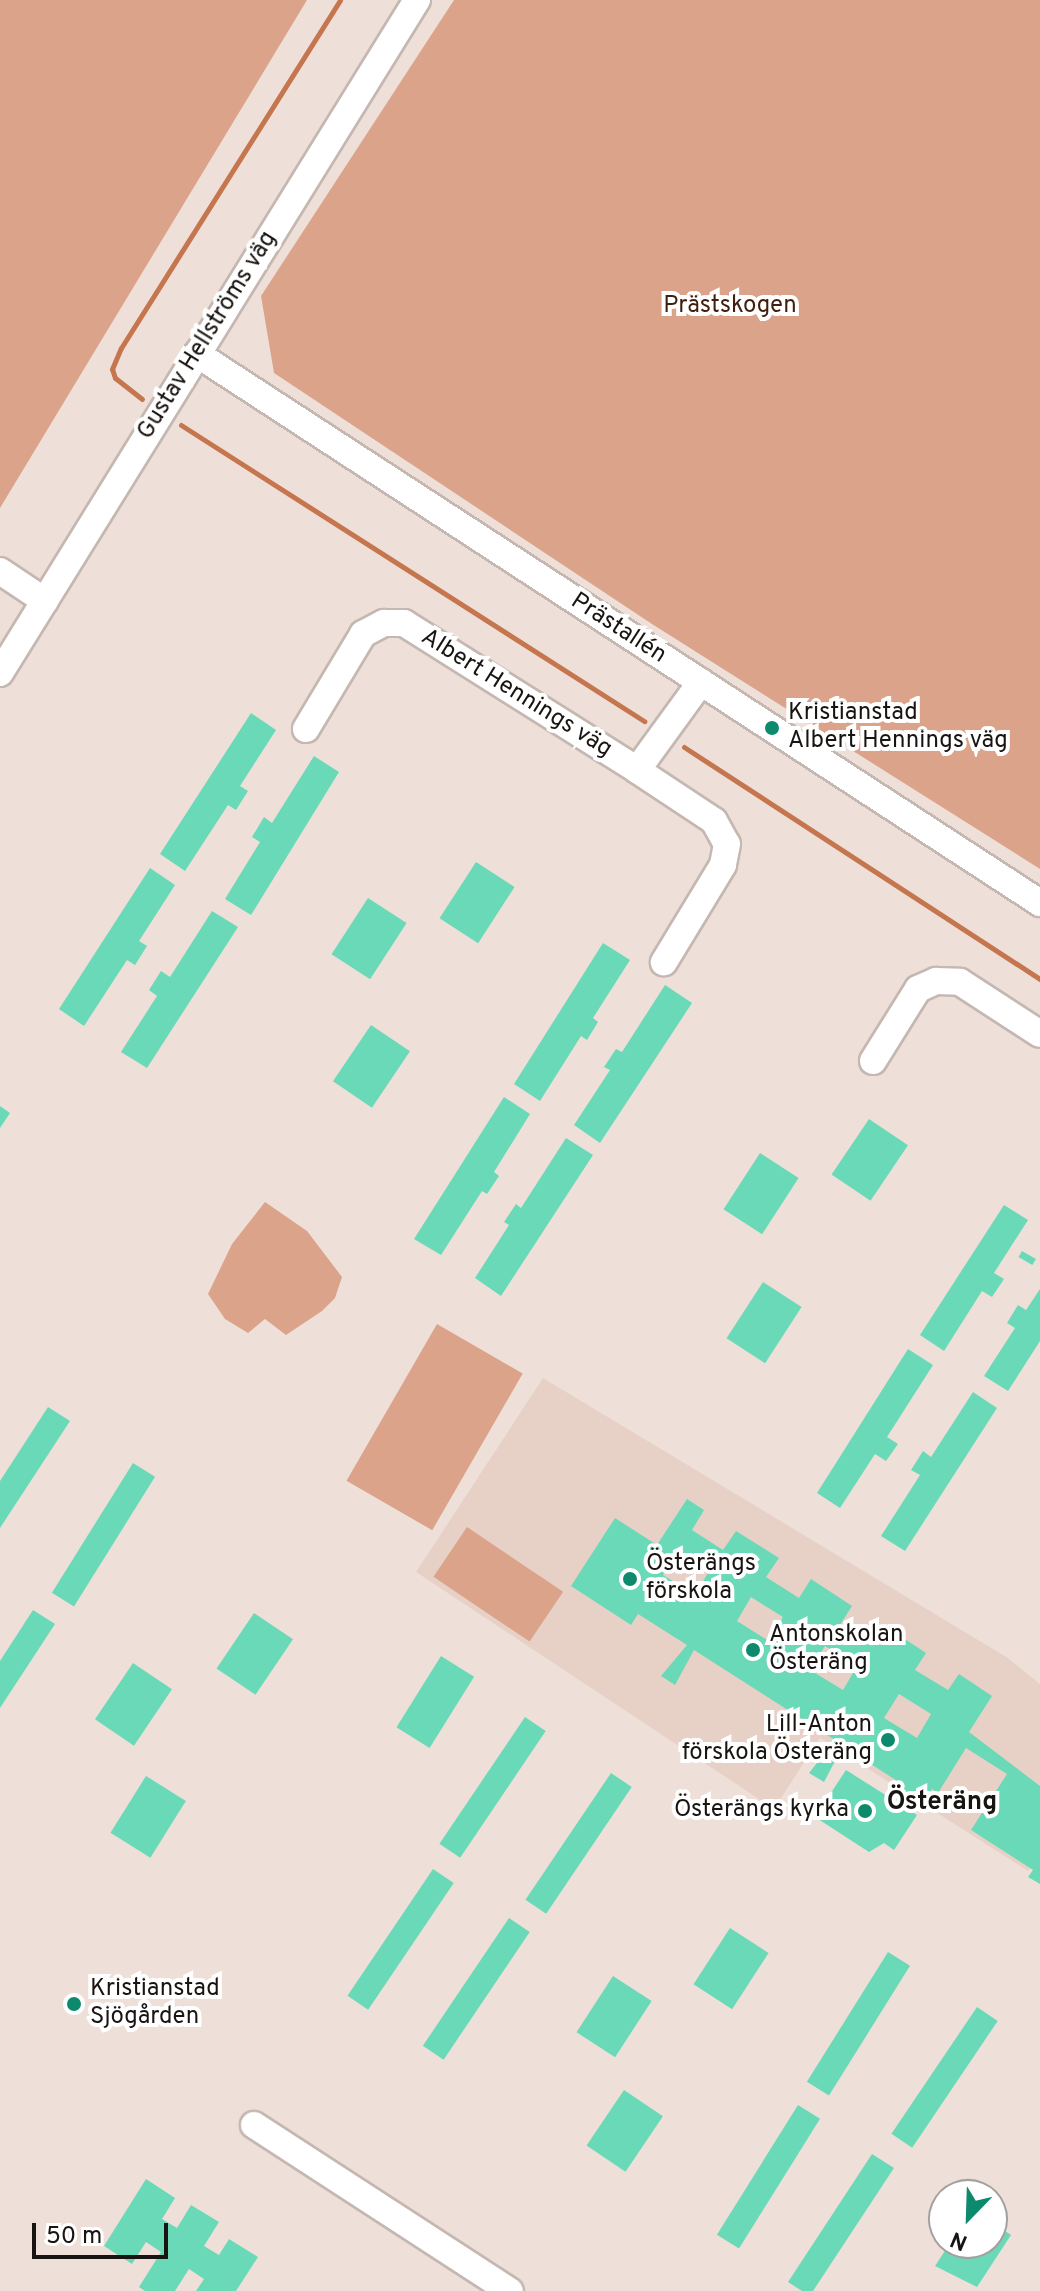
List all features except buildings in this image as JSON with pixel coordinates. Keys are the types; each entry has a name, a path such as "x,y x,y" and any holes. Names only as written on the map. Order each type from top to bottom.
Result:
{"street":[{"name":"Gustav Hellströms väg","path":"0,673 417,0"},
{"name":"Prästallén","path":"197,354 1040,903"},
{"path":"0,571 45,601"},
{"name":"Albert Hennings väg","path":"306,729 363,634 384,623 404,623 637,770 714,821 727,844 723,865 664,962"},
{"name":"Albert Hennings väg","path":"637,770 701,682"},
{"path":"873,1061 918,989 936,981 960,982 1040,1034"},
{"path":"254,2125 510,2291"}],"shaded area":[{"path":"543,1378 1008,1658 1040,1684 1040,1853 1028,1871 820,1738 774,1809 416,1572"}],"green space":[{"path":"0,0 307,0 0,508"},
{"name":"Prästskogen","path":"454,0 1040,0 1040,869 652,624 274,373 261,296"},
{"path":"265,1202 307,1231 342,1277 335,1298 322,1311 286,1335 265,1319 248,1333 225,1319 208,1294 232,1244"},
{"path":"437,1324 523,1374 432,1530 346,1481"},
{"path":"467,1527 563,1592 530,1642 433,1577"}],"waterway":[{"path":"142,399 115,378 112,369 121,348 340,0"},
{"path":"181,425 644,721"},
{"path":"684,747 1040,979"}],"place":[{"name":"Kristianstad Albert Hennings väg","path":"772,728"},
{"name":"Österängs förskola","path":"630,1579"},
{"name":"Antonskolan Österäng","path":"753,1650"},
{"name":"Lill-Anton förskola Österäng","path":"888,1740"},
{"name":"Österängs kyrka","path":"865,1811"},
{"name":"Kristianstad Sjögården","path":"74,2004"}],"district":[{"name":"Österäng","path":"942,1803"}]}
